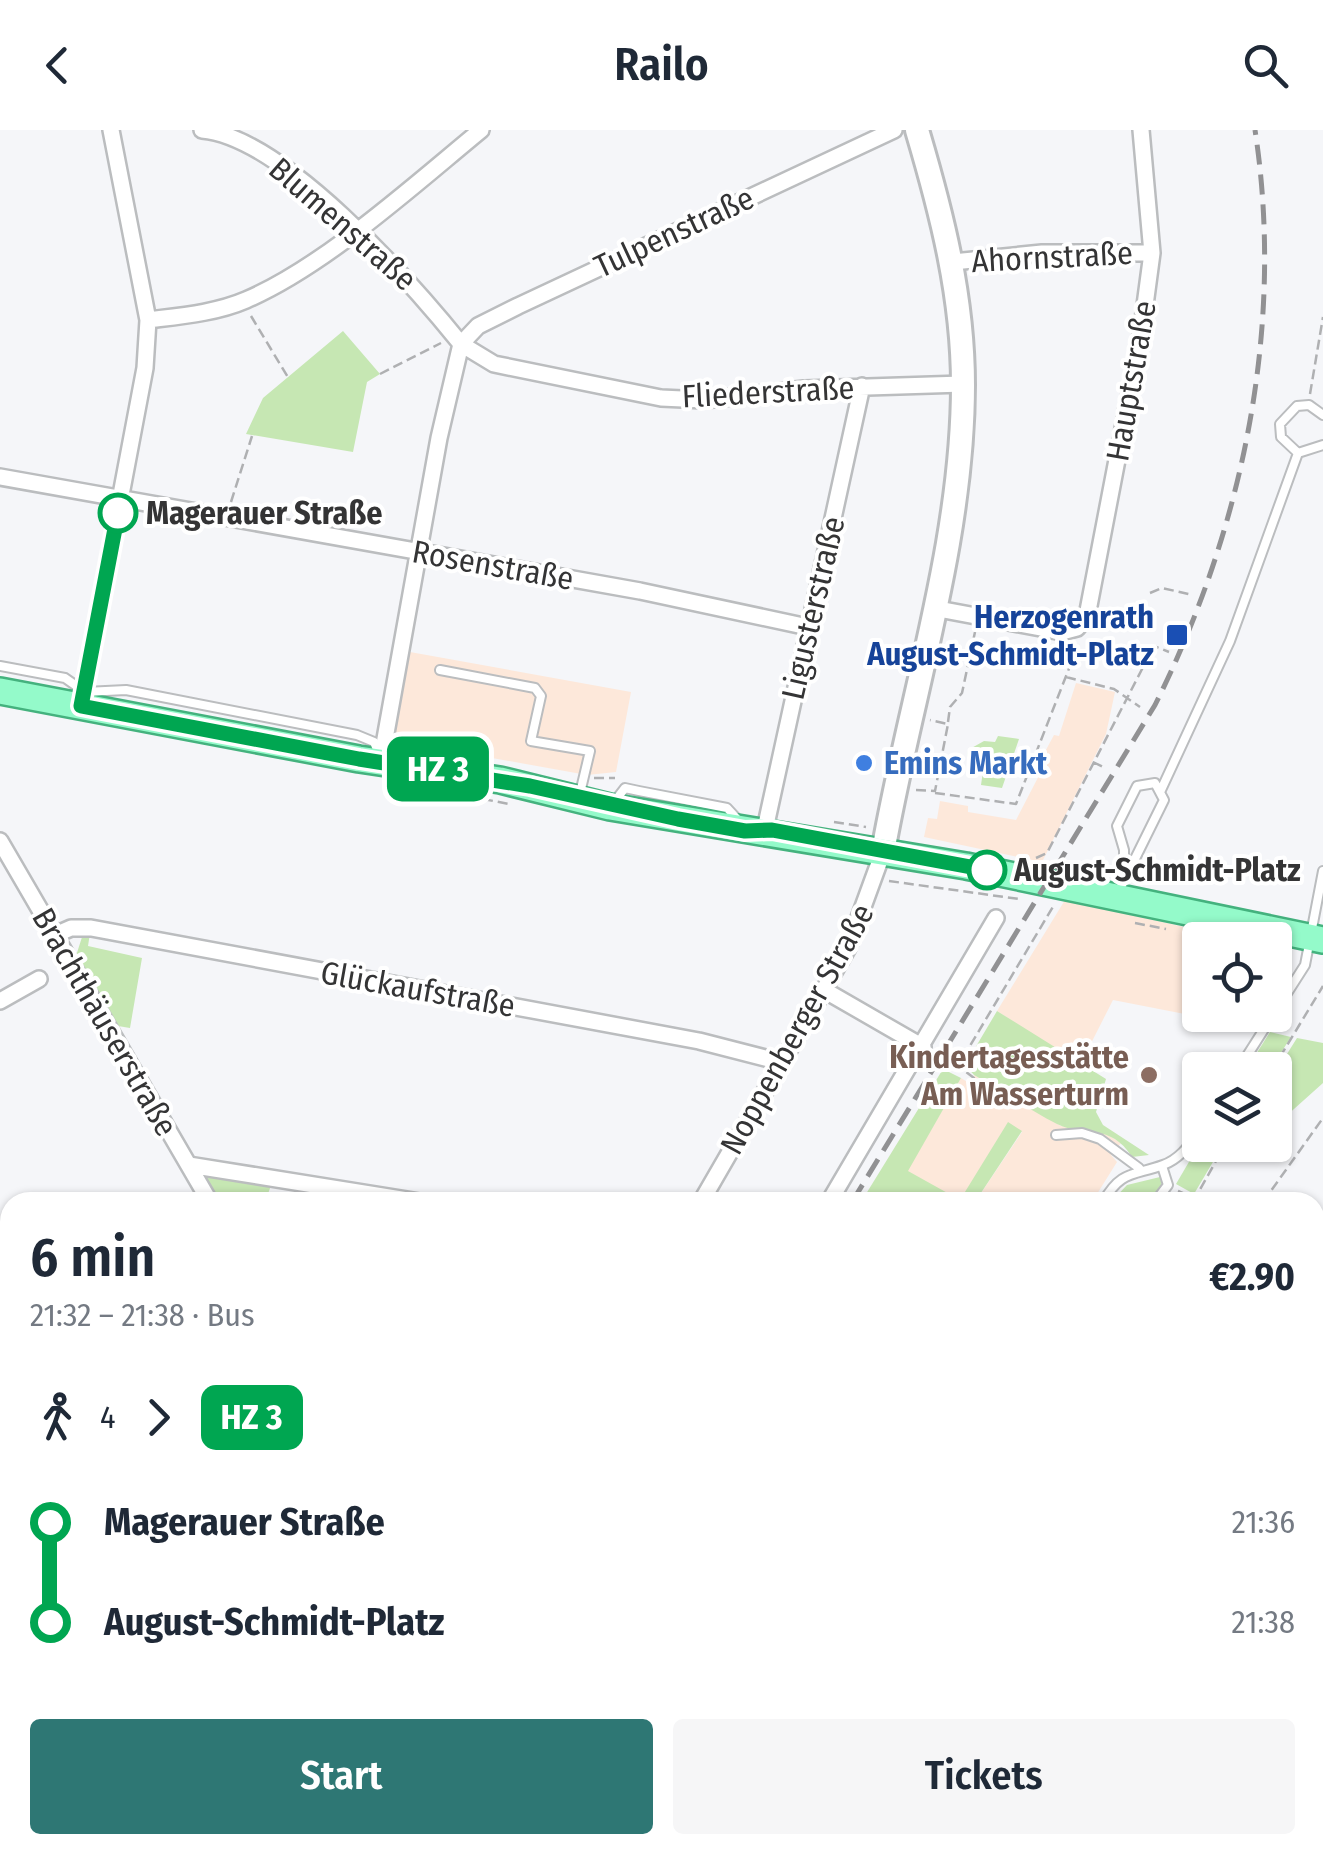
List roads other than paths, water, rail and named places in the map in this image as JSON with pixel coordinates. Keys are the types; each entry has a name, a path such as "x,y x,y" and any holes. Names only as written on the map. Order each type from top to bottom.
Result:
{"main road":[{"path":"883,852 950,523 963,384 953,262 917,130"},
{"path":"0,691 83,699 610,807 1034,880 1120,889 1207,922"},
{"path":"1292,939 1317,938"}],"street":[{"path":"83,699 145,368 148,320 112,130"},
{"name":"Blumenstraße","path":"202,130 246,134 399,268 458,340"},
{"path":"148,320 242,302 295,273 481,130"},
{"name":"Tulpenstraße","path":"458,340 478,326 894,130"},
{"name":"Hauptstraße","path":"933,608 1062,632 1077,628 1087,616 1152,253 1141,130"},
{"name":"Ahornstraße","path":"953,262 1042,253 1152,253"},
{"path":"382,761 458,340"},
{"name":"Fliederstraße","path":"458,340 494,364 661,398 704,400 862,386 963,384"},
{"name":"Ligusterstraße","path":"755,830 808,627 862,386"},
{"name":"Rosenstraße","path":"0,476 121,501 640,591 808,627"},
{"name":"Brachthäuserstraße","path":"0,841 204,1192"},
{"name":"Noppenberger Straße","path":"707,1192 824,990 872,893 883,852"},
{"path":"835,1192 996,918"},
{"name":"Glückaufstraße","path":"55,935 71,928 90,928 699,1041 780,1062"},
{"path":"0,1002 39,979"},
{"path":"824,990 923,1047"},
{"path":"189,1166 356,1192"}],"lane":[{"path":"1298,453 1280,436 1280,424 1286,413 1309,406 1323,414"},
{"path":"1298,453 1323,445"},
{"path":"1161,790 1235,629 1262,544 1298,453"},
{"path":"0,666 65,678 83,699"},
{"path":"440,670 535,688 540,696 531,741 590,751 579,798"},
{"path":"1155,783 1164,800 1120,889 1124,850 1117,836 1124,810 1137,786 1155,783"},
{"path":"1292,985 1317,938 1323,871"},
{"path":"1056,1134 1082,1133 1100,1139 1140,1168"},
{"path":"1108,1192 1112,1184 1140,1168 1162,1166 1182,1153"},
{"path":"1162,1166 1168,1186 1164,1192"}],"railway":[{"path":"858,1192 1155,705 1186,638 1233,497 1260,352 1263,204 1255,130"}],"place":[{"name":"Magerauer Straße","path":"118,513"},
{"name":"Herzogenrath August-Schmidt-Platz","path":"1177,635"},
{"name":"Emins Markt","path":"864,763"},
{"name":"August-Schmidt-Platz","path":"987,870"},
{"name":"Kindertagesstätte Am Wasserturm","path":"1149,1075"}]}
